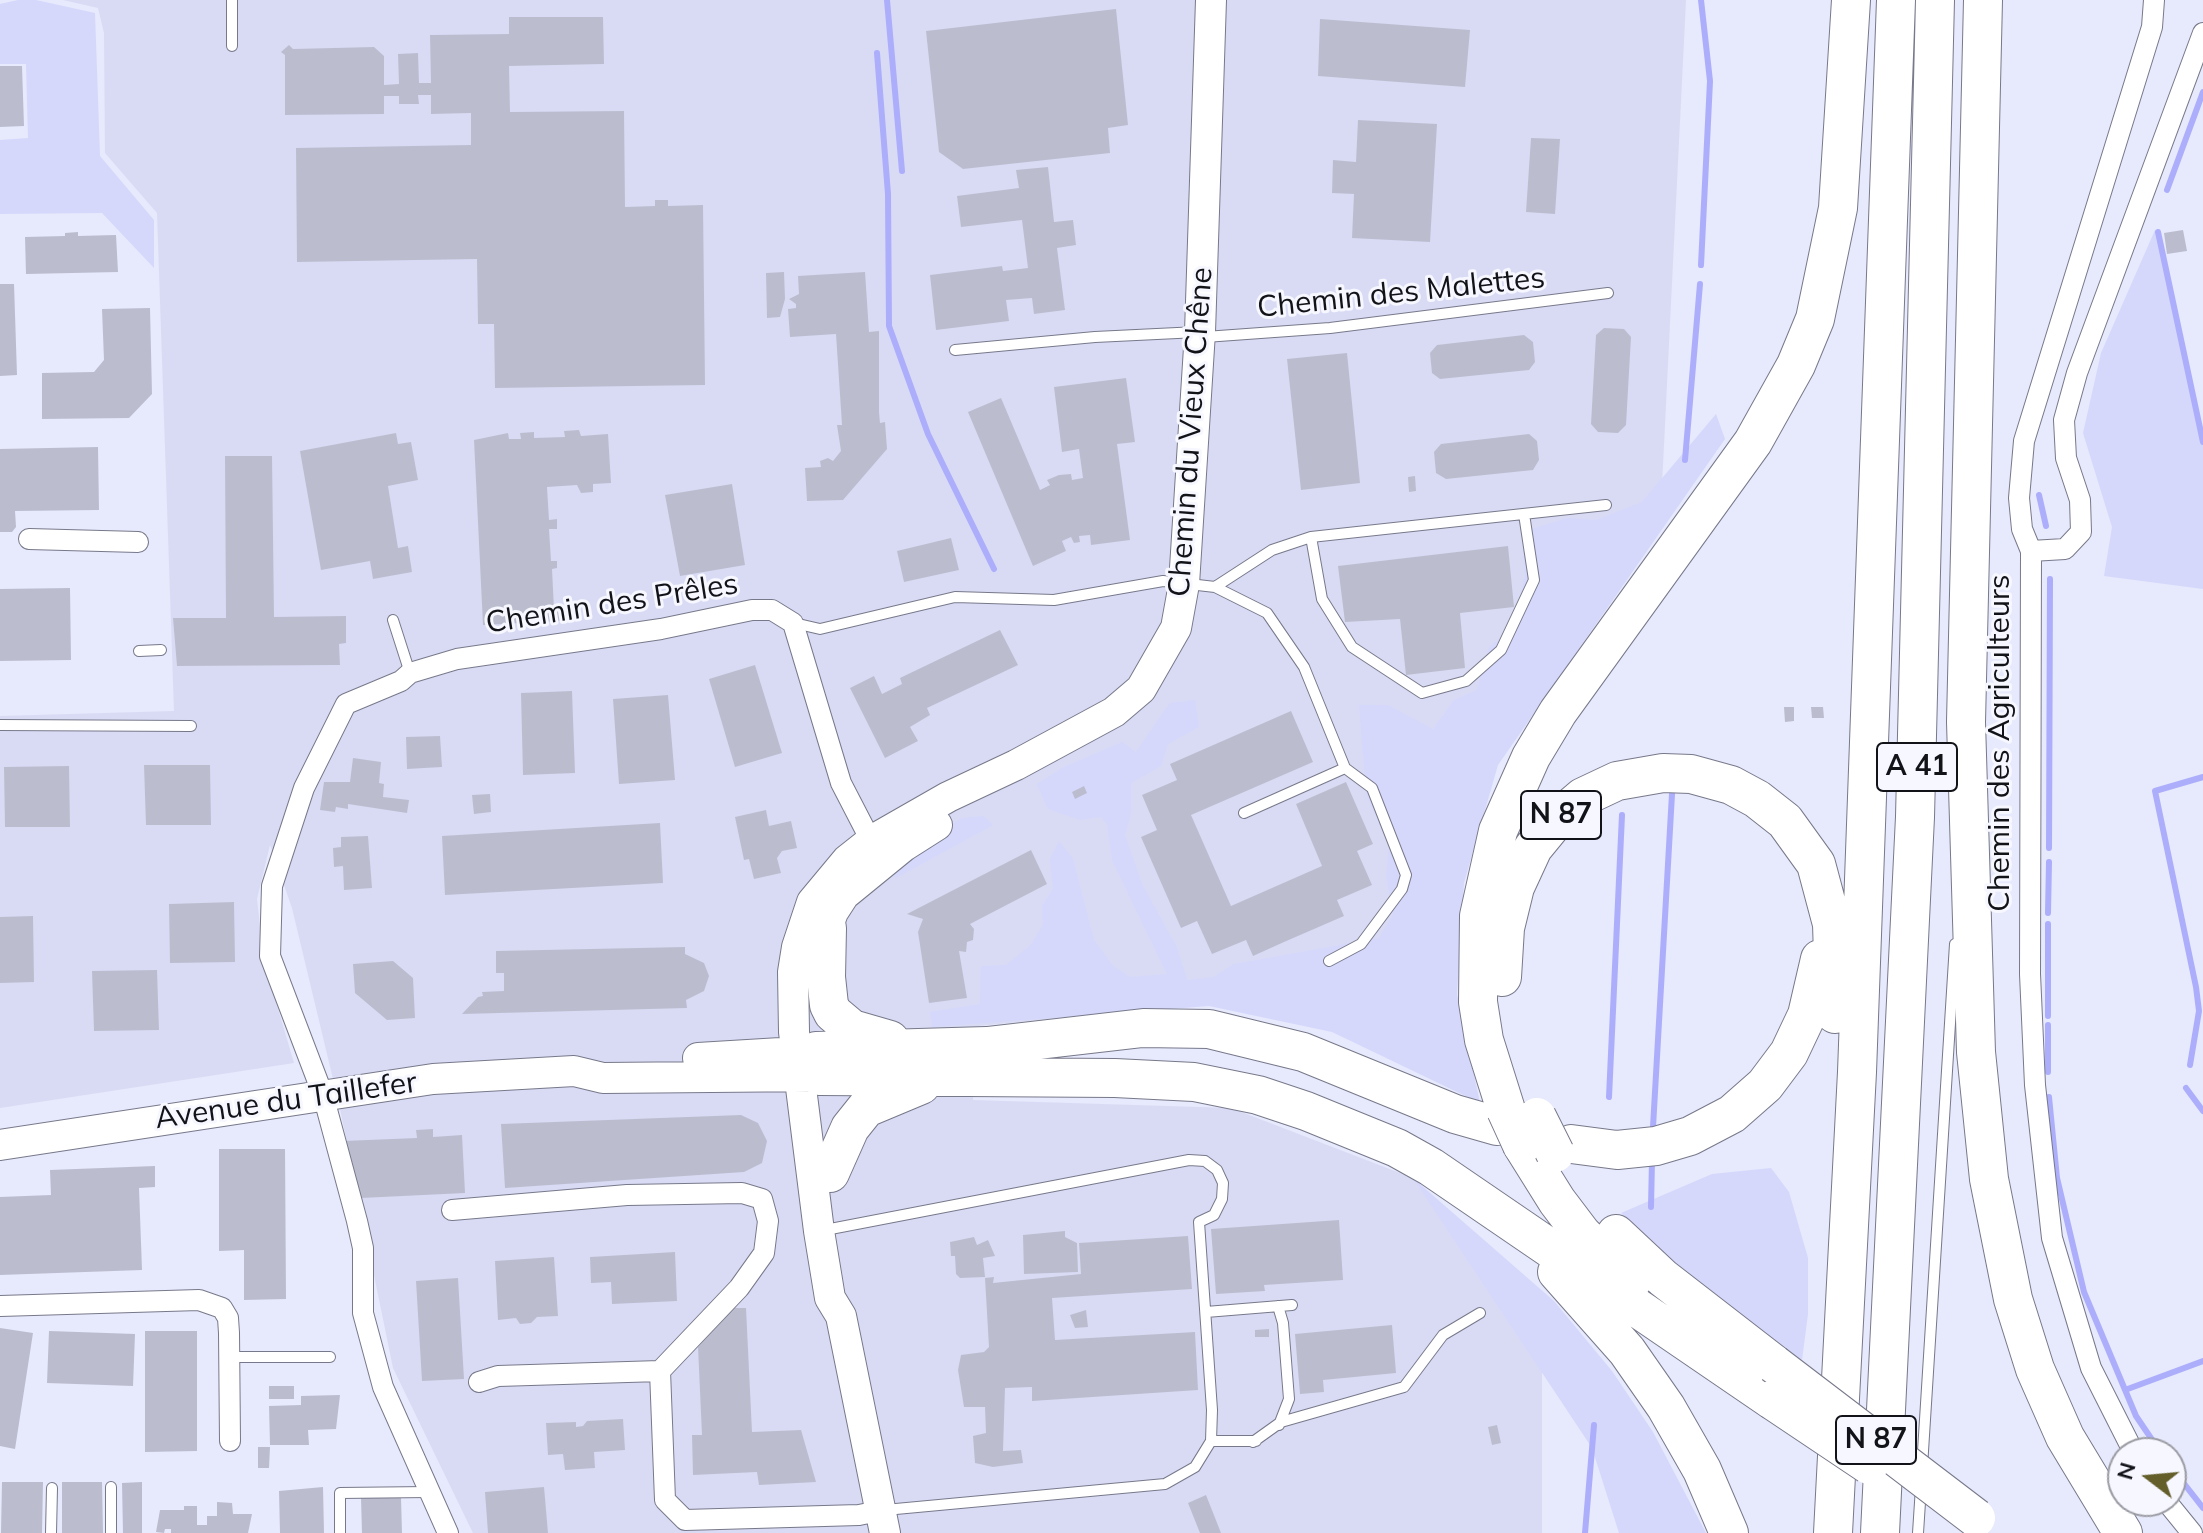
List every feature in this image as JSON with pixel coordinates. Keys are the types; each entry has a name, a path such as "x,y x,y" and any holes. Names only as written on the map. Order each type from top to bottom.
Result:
{"highway":[{"path":"1531,1133 1484,1040 1478,1002 1479,916 1498,831 1531,757 1558,712 1753,442 1796,365 1815,319 1838,208 1851,0"},
{"name":"A 41","path":"1833,1533 1878,530 1896,0"},
{"name":"A 41","path":"1880,1533 1916,802 1935,0"},
{"path":"1983,0 1966,722 1976,1052 1989,1179 2002,1254 2035,1369 2065,1437 2123,1533"},
{"name":"N 87","path":"1841,1389 1835,974 1832,924 1823,885 1804,843 1785,821 1757,799 1721,782 1691,774 1643,775 1596,790 1571,806 1543,834 1522,869 1509,908 1503,947 1506,1016 1531,1133 1636,1255 1773,1386 1869,1465 1975,1528"},
{"path":"808,1064 920,1047 987,1046 1143,1028 1209,1029 1303,1052 1455,1114 1531,1133 1617,1150 1674,1142 1732,1114 1765,1085 1795,1043 1812,998 1823,932 1823,885"},
{"path":"827,928 826,977 833,1013 852,1029 920,1047"},
{"path":"808,1064 942,1078 1178,1081 1258,1095 1345,1125 1431,1167 1508,1221 1773,1386"},
{"path":"830,1173 850,1128 866,1108 904,1090 942,1078"},
{"path":"1508,1221 1627,1351 1683,1436 1729,1533"},
{"name":"N 87","path":"1773,1386 1975,1528"}],"main road":[{"name":"Chemin du Vieux Chêne","path":"882,1522 841,1316 845,1297 829,1229 793,972 805,915 833,874 871,841 977,781 999,774 1114,712 1141,689 1176,628 1184,584 1200,334 1211,0"},
{"name":"Chemin du Vieux Chêne","path":"829,1229 830,1173 808,1064 815,974 827,928 844,895 904,846 988,794 999,774"},
{"name":"Avenue du Taillefer","path":"0,1145 433,1079 574,1071 603,1078 808,1064"}],"street":[{"path":"2031,551 2022,529 2019,498 2024,441 2152,27 2154,0"},
{"name":"Chemin des Agriculteurs","path":"2126,1437 2091,1368 2052,1238 2035,1085 2030,974 2031,551 2065,549 2081,532 2080,500 2066,458 2064,420 2077,373 2203,33"},
{"path":"29,539 138,542"},
{"name":"Chemin des Prêles","path":"448,1533 383,1387 363,1313 363,1248 323,1095 270,956 272,886 304,788 346,704 406,677 457,659 661,629 752,610 772,610 793,623"},
{"path":"793,623 841,783 871,841"},
{"path":"452,1210 627,1195 742,1193 762,1199 768,1221 764,1253 739,1288 660,1371 498,1376 479,1382"},
{"path":"0,1306 212,1302 222,1308 228,1318 230,1441"},
{"path":"660,1371 665,1500 685,1520 859,1515 882,1522"},
{"path":"2179,1517 2192,1533"}],"lane":[{"path":"232,0 232,46"},
{"name":"Chemin des Malettes","path":"955,350 1330,328 1608,293"},
{"path":"1215,587 1272,550 1311,537 1606,505"},
{"path":"1311,537 1322,599 1352,647 1422,693 1466,681 1501,650 1534,580 1524,514"},
{"path":"793,623 820,629 955,597 1054,600 1163,581 1215,587 1267,613 1304,667 1345,768 1372,788 1406,875 1402,889 1361,944 1329,961"},
{"path":"393,620 406,677"},
{"path":"139,651 161,650"},
{"path":"0,725 191,726"},
{"path":"1244,813 1345,768"},
{"path":"1960,904 1967,829"},
{"path":"1918,1533 1956,934"},
{"path":"829,1229 1189,1160 1205,1161 1217,1170 1223,1183 1222,1199 1214,1215 1199,1222 1212,1410 1211,1441 1195,1467 1165,1484 882,1522"},
{"path":"1206,1312 1292,1305"},
{"path":"1211,1441 1253,1442 1267,1437 1281,1422 1289,1399 1283,1323 1278,1306"},
{"path":"1281,1422 1404,1387 1443,1335 1480,1313"},
{"path":"228,1357 330,1357"},
{"path":"111,1487 111,1533"},
{"path":"51,1533 52,1488"},
{"path":"340,1533 340,1493 428,1492"}],"shaded area":[{"path":"36,0 95,13 100,156 154,220 154,268 102,213 0,214 0,140 28,138 26,64 0,64 0,4"},
{"path":"63,0 1686,0 1662,485 1498,764 1376,986 979,1026 973,1100 1231,1108 1413,1178 1542,1347 1542,1533 473,1533 393,1368 339,1104 292,908 270,845 257,899 264,961 294,1063 0,1108 0,716 174,711 157,213 105,153 104,33 98,8"},
{"path":"2155,230 2203,429 2203,589 2104,576 2112,527 2083,433 2101,353"},
{"path":"1716,414 1725,439 1498,765 1464,883 1457,994 1480,1103 1332,1032 1209,1006 932,1027 930,1012 980,1004 981,966 1006,965 1031,945 1043,925 1042,906 1053,889 1050,859 1059,841 1073,859 1094,940 1113,966 1130,977 1167,974 1112,860 1107,824 1101,817 1080,820 1048,809 1037,784 1062,768 1122,742 1136,752 1170,703 1195,700 1199,727 1168,744 1161,766 1131,783 1131,813 1125,835 1142,884 1177,948 1187,980 1214,977 1234,964 1379,938 1393,915 1386,876 1389,846 1366,794 1359,705 1388,705 1433,729 1454,700 1477,690 1489,647 1511,631 1525,576 1522,532 1567,518 1596,520 1642,502"},
{"path":"983,816 993,825 896,878 888,865 962,818"},
{"path":"1771,1168 1789,1192 1808,1258 1808,1314 1802,1360 1720,1308 1682,1277 1621,1213 1712,1174"},
{"path":"1413,1178 1554,1301 1612,1371 1653,1432 1706,1533 1619,1533 1592,1448"}],"building":[{"path":"1116,9 1128,125 1108,128 1110,153 963,169 939,152 926,31"},
{"path":"509,17 603,17 604,64 509,66 510,112 624,111 625,207 655,206 655,200 668,200 668,206 703,205 705,385 495,388 494,324 478,324 477,259 297,262 296,148 471,145 471,113 431,114 431,95 418,95 419,104 399,104 399,96 384,96 384,114 285,115 285,55 281,52 289,45 293,49 374,47 384,56 384,85 399,84 398,54 418,53 419,83 431,83 430,35 509,34"},
{"path":"1320,19 1470,30 1465,87 1318,76"},
{"path":"0,66 22,66 24,126 0,127"},
{"path":"1358,120 1437,124 1430,242 1352,238 1354,194 1332,193 1333,160 1356,162"},
{"path":"1531,138 1560,139 1555,214 1526,212"},
{"path":"1048,167 1054,222 1073,220 1076,245 1057,248 1065,310 1034,314 1032,298 1006,300 1009,321 936,330 930,275 1002,266 1003,271 1028,268 1022,220 961,227 957,196 1019,188 1016,170"},
{"path":"2183,230 2187,251 2167,254 2164,233"},
{"path":"78,232 78,236 116,235 118,272 26,274 25,237 65,236 65,233"},
{"path":"784,272 785,299 780,317 767,318 766,273"},
{"path":"865,272 869,332 879,331 879,412 880,423 885,422 887,449 843,500 807,501 805,468 821,467 820,461 828,458 833,461 841,451 837,425 842,425 836,334 790,337 788,309 796,308 796,304 789,299 799,294 798,276"},
{"path":"0,284 14,284 17,375 0,376"},
{"path":"150,308 152,394 129,418 42,419 42,373 94,372 104,360 102,309"},
{"path":"1604,328 1624,329 1631,337 1626,425 1618,433 1598,432 1591,424 1596,335"},
{"path":"1524,335 1533,342 1535,362 1529,370 1440,379 1432,373 1430,353 1437,345"},
{"path":"1347,353 1360,483 1301,490 1287,359"},
{"path":"1126,378 1135,442 1117,444 1130,540 1091,545 1090,535 1079,536 1080,542 1074,543 1071,537 1062,541 1066,551 1033,566 968,412 1001,398 1040,490 1050,485 1047,480 1059,475 1071,474 1072,480 1083,478 1079,449 1062,452 1054,387"},
{"path":"579,430 581,436 608,434 611,483 593,484 593,492 581,493 577,485 547,487 549,520 557,519 557,529 549,529 551,561 557,561 557,568 552,569 554,610 561,610 561,621 483,625 474,440 508,433 509,439 521,439 520,433 534,432 534,438 565,437 564,431"},
{"path":"396,433 398,444 411,442 418,480 388,486 398,548 408,546 412,572 373,579 370,561 321,570 300,451"},
{"path":"1529,434 1537,441 1539,460 1533,470 1446,479 1436,473 1434,452 1441,444"},
{"path":"98,447 99,510 15,511 16,527 12,532 0,532 0,449"},
{"path":"225,456 272,456 274,617 346,616 346,643 339,644 340,665 177,666 173,618 226,618"},
{"path":"1415,476 1416,491 1409,492 1408,477"},
{"path":"732,484 745,565 680,576 665,495"},
{"path":"951,538 959,570 904,582 897,551"},
{"path":"1508,546 1514,607 1460,613 1465,668 1406,675 1400,619 1345,622 1338,566"},
{"path":"70,588 71,660 0,661 0,589"},
{"path":"1000,630 1018,665 927,708 930,715 910,727 918,741 885,758 850,688 874,676 882,694 902,684 900,678"},
{"path":"755,665 782,753 735,767 709,679"},
{"path":"572,691 575,773 523,775 521,693"},
{"path":"668,695 675,780 619,784 613,699"},
{"path":"1784,707 1794,707 1794,721 1785,722"},
{"path":"1811,707 1823,707 1824,718 1812,718"},
{"path":"1291,711 1313,762 1191,815 1231,906 1322,866 1296,804 1346,782 1373,844 1357,851 1372,885 1337,900 1344,916 1253,956 1246,940 1212,954 1197,921 1181,928 1141,837 1157,830 1142,795 1177,780 1170,764"},
{"path":"440,736 442,767 407,769 406,737"},
{"path":"353,758 381,762 379,783 384,784 383,797 409,800 407,813 348,804 348,809 336,807 335,812 320,810 324,782 350,782"},
{"path":"144,765 210,765 211,825 146,825"},
{"path":"69,766 70,827 5,827 4,767"},
{"path":"1084,786 1087,793 1075,799 1072,792"},
{"path":"490,794 491,812 474,814 472,795"},
{"path":"766,810 769,826 791,821 797,848 782,851 777,858 781,873 754,879 749,859 744,860 735,817"},
{"path":"660,823 663,883 445,895 442,836"},
{"path":"368,836 372,888 344,890 343,866 334,867 333,848 341,847 341,837"},
{"path":"1031,850 1047,884 970,924 974,929 973,940 967,942 966,952 959,951 967,998 929,1003 918,932 923,919 907,914"},
{"path":"234,902 235,962 170,963 169,904"},
{"path":"33,916 34,982 0,983 0,917"},
{"path":"685,947 685,954 704,963 709,976 704,991 686,1000 687,1008 462,1014 478,997 483,996 482,992 504,991 504,973 496,973 496,951"},
{"path":"393,961 413,978 415,1018 387,1020 355,993 353,964"},
{"path":"157,970 159,1030 94,1031 92,971"},
{"path":"741,1115 758,1123 767,1141 762,1163 744,1172 505,1188 501,1124"},
{"path":"433,1129 433,1137 462,1135 465,1193 361,1198 343,1141 417,1138 416,1130"},
{"path":"219,1149 285,1149 286,1299 244,1300 244,1250 219,1251"},
{"path":"155,1166 155,1187 139,1188 142,1270 0,1275 0,1197 51,1195 50,1170"},
{"path":"1339,1220 1343,1280 1264,1285 1265,1291 1216,1294 1211,1229"},
{"path":"1065,1231 1065,1237 1077,1243 1078,1272 1024,1274 1023,1235"},
{"path":"1188,1236 1192,1289 1052,1298 1055,1340 1195,1332 1198,1390 1032,1401 1032,1387 1005,1388 1003,1451 1021,1450 1023,1463 993,1467 975,1463 973,1436 986,1433 985,1407 964,1407 958,1370 961,1355 984,1352 989,1347 985,1278 994,1277 993,1283 1081,1274 1079,1243"},
{"path":"974,1237 977,1245 988,1240 995,1256 983,1258 985,1277 960,1278 956,1274 955,1256 951,1256 950,1242"},
{"path":"675,1252 677,1301 612,1304 611,1282 591,1283 590,1257"},
{"path":"554,1257 558,1316 537,1317 531,1323 520,1324 516,1318 498,1320 495,1261"},
{"path":"458,1278 464,1379 422,1381 416,1281"},
{"path":"734,1308 746,1308 752,1432 801,1430 816,1482 759,1485 757,1472 693,1475 692,1435 702,1435 698,1347"},
{"path":"1086,1310 1088,1327 1075,1328 1070,1315"},
{"path":"1392,1325 1396,1373 1323,1380 1324,1392 1300,1394 1295,1334"},
{"path":"0,1328 33,1333 15,1449 0,1446"},
{"path":"1269,1329 1269,1337 1255,1337 1255,1330"},
{"path":"49,1331 135,1334 133,1386 47,1383"},
{"path":"145,1331 197,1331 197,1451 145,1452"},
{"path":"269,1386 294,1386 294,1399 269,1399"},
{"path":"340,1395 336,1429 308,1430 309,1445 270,1445 269,1406 301,1405 301,1396"},
{"path":"623,1419 625,1450 594,1452 595,1468 565,1470 563,1454 548,1455 546,1423 576,1422 576,1427 583,1426 587,1421"},
{"path":"1497,1425 1501,1443 1492,1445 1488,1427"},
{"path":"258,1447 270,1447 269,1468 258,1468"},
{"path":"2,1482 43,1482 42,1533 1,1533"},
{"path":"62,1482 102,1482 103,1533 62,1533"},
{"path":"142,1482 142,1533 123,1533 122,1483"},
{"path":"323,1487 324,1533 280,1533 279,1491"},
{"path":"544,1487 548,1533 488,1533 485,1492"},
{"path":"1206,1495 1221,1533 1200,1533 1188,1503"},
{"path":"361,1498 401,1498 402,1533 362,1533"},
{"path":"217,1502 232,1503 233,1514 252,1514 248,1533 171,1533 171,1529 165,1529 164,1533 156,1532 160,1510 184,1510 184,1506 197,1506 197,1525 207,1525 207,1516 217,1516"}],"waterway":[{"path":"887,0 902,171"},
{"path":"1701,0 1710,81 1701,265"},
{"path":"877,53 888,194 889,326 928,434 994,569"},
{"path":"2167,190 2203,92"},
{"path":"2158,232 2203,442"},
{"path":"1685,460 1700,284"},
{"path":"2039,495 2046,526"},
{"path":"2049,848 2050,579"},
{"path":"2190,1065 2199,1011 2196,987 2155,791 2203,777"},
{"path":"1653,1127 1672,794"},
{"path":"1609,1097 1622,815"},
{"path":"2048,913 2049,862"},
{"path":"2048,924 2048,1016"},
{"path":"2048,1025 2048,1072"},
{"path":"2186,1088 2203,1111"},
{"path":"2049,1097 2057,1178 2084,1292 2136,1416 2150,1437"},
{"path":"1651,1207 1652,1160"},
{"path":"2125,1390 2203,1361"},
{"path":"1585,1533 1594,1425"},
{"path":"2187,1488 2203,1508"}]}
